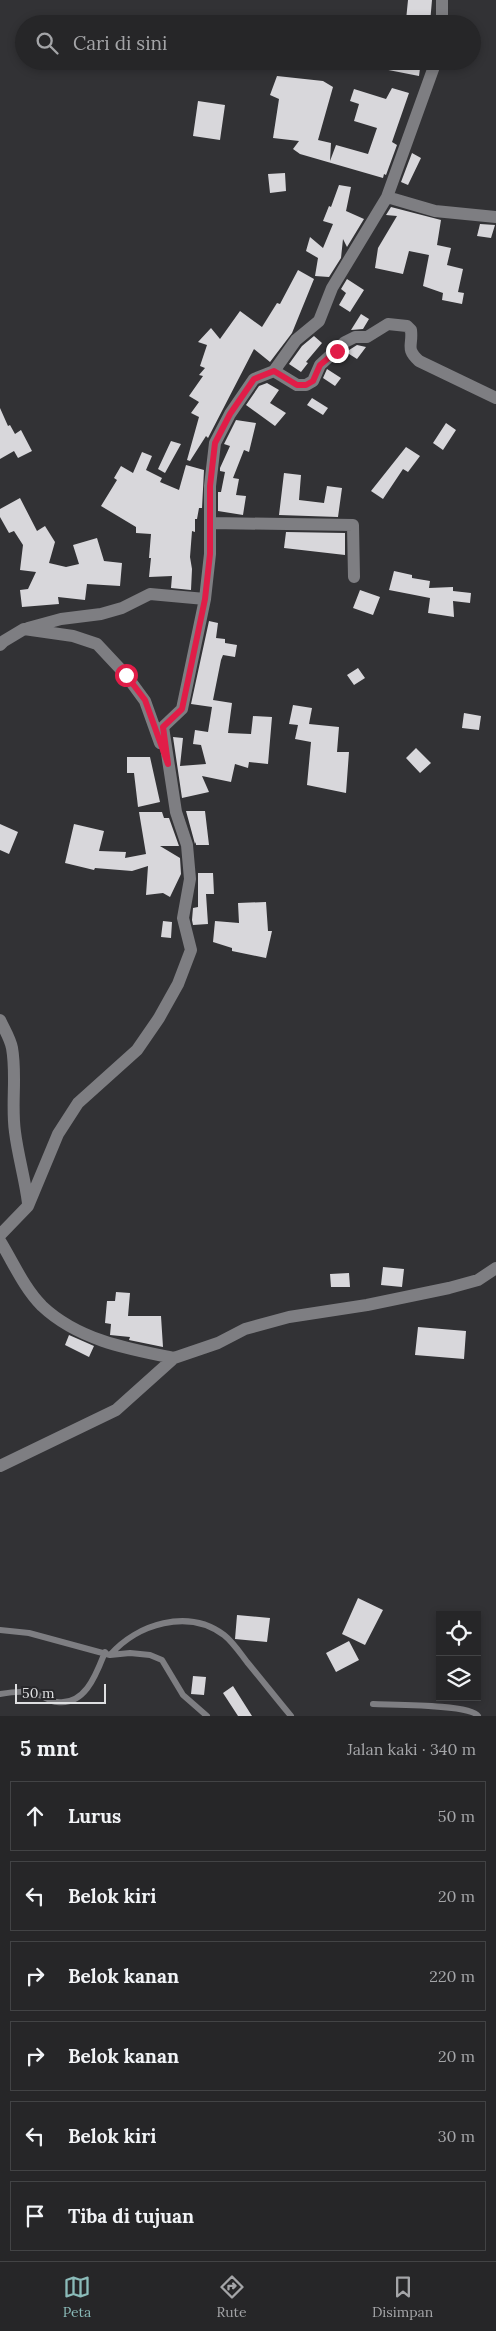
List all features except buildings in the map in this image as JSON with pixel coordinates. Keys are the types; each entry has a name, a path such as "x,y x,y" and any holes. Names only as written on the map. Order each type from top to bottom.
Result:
{"street":[{"path":"442,0 442,15"},
{"path":"0,1235 28,1206 58,1134 78,1103 137,1050 178,984 191,950 183,918 190,879 187,845 176,812 163,727 182,709 205,599 210,554 210,486 215,443 230,414 254,379 274,371 296,340 319,321 332,288 387,197 433,70"},
{"path":"387,197 436,211 496,217"},
{"path":"274,371 297,385 306,385 313,381 320,365 345,342 355,337 367,337 388,324 407,326 411,330 412,336 409,348 419,361 496,398"},
{"path":"211,523 353,525 354,577"},
{"path":"0,645 4,640 24,629 61,619 101,614 122,608 150,594 205,599"},
{"path":"24,629 73,636 97,644 126,675 145,700 168,764"},
{"path":"0,1020 12,1046 15,1070 13,1108 15,1133 25,1176 28,1206"},
{"path":"0,1241 42,1306 71,1326 114,1346 174,1358"},
{"path":"0,1466 116,1410 174,1358 218,1343 245,1329 265,1322 449,1288 478,1280 496,1268"}],"lane":[{"path":"0,1694 23,1692 38,1694 57,1702 66,1702 89,1687 95,1679 107,1653 130,1635 148,1626 180,1621 204,1626 224,1635 291,1716"},
{"path":"0,1630 29,1634 107,1653 150,1655 162,1660 183,1696 207,1716"},
{"path":"373,1704 450,1707 473,1711 478,1716"}],"route":[{"path":"126,675 145,700 168,764 163,727 182,709 205,599 210,554 210,486 215,443 244,391 254,379 274,371 297,385 306,385 313,381 320,365 337,351"}]}
